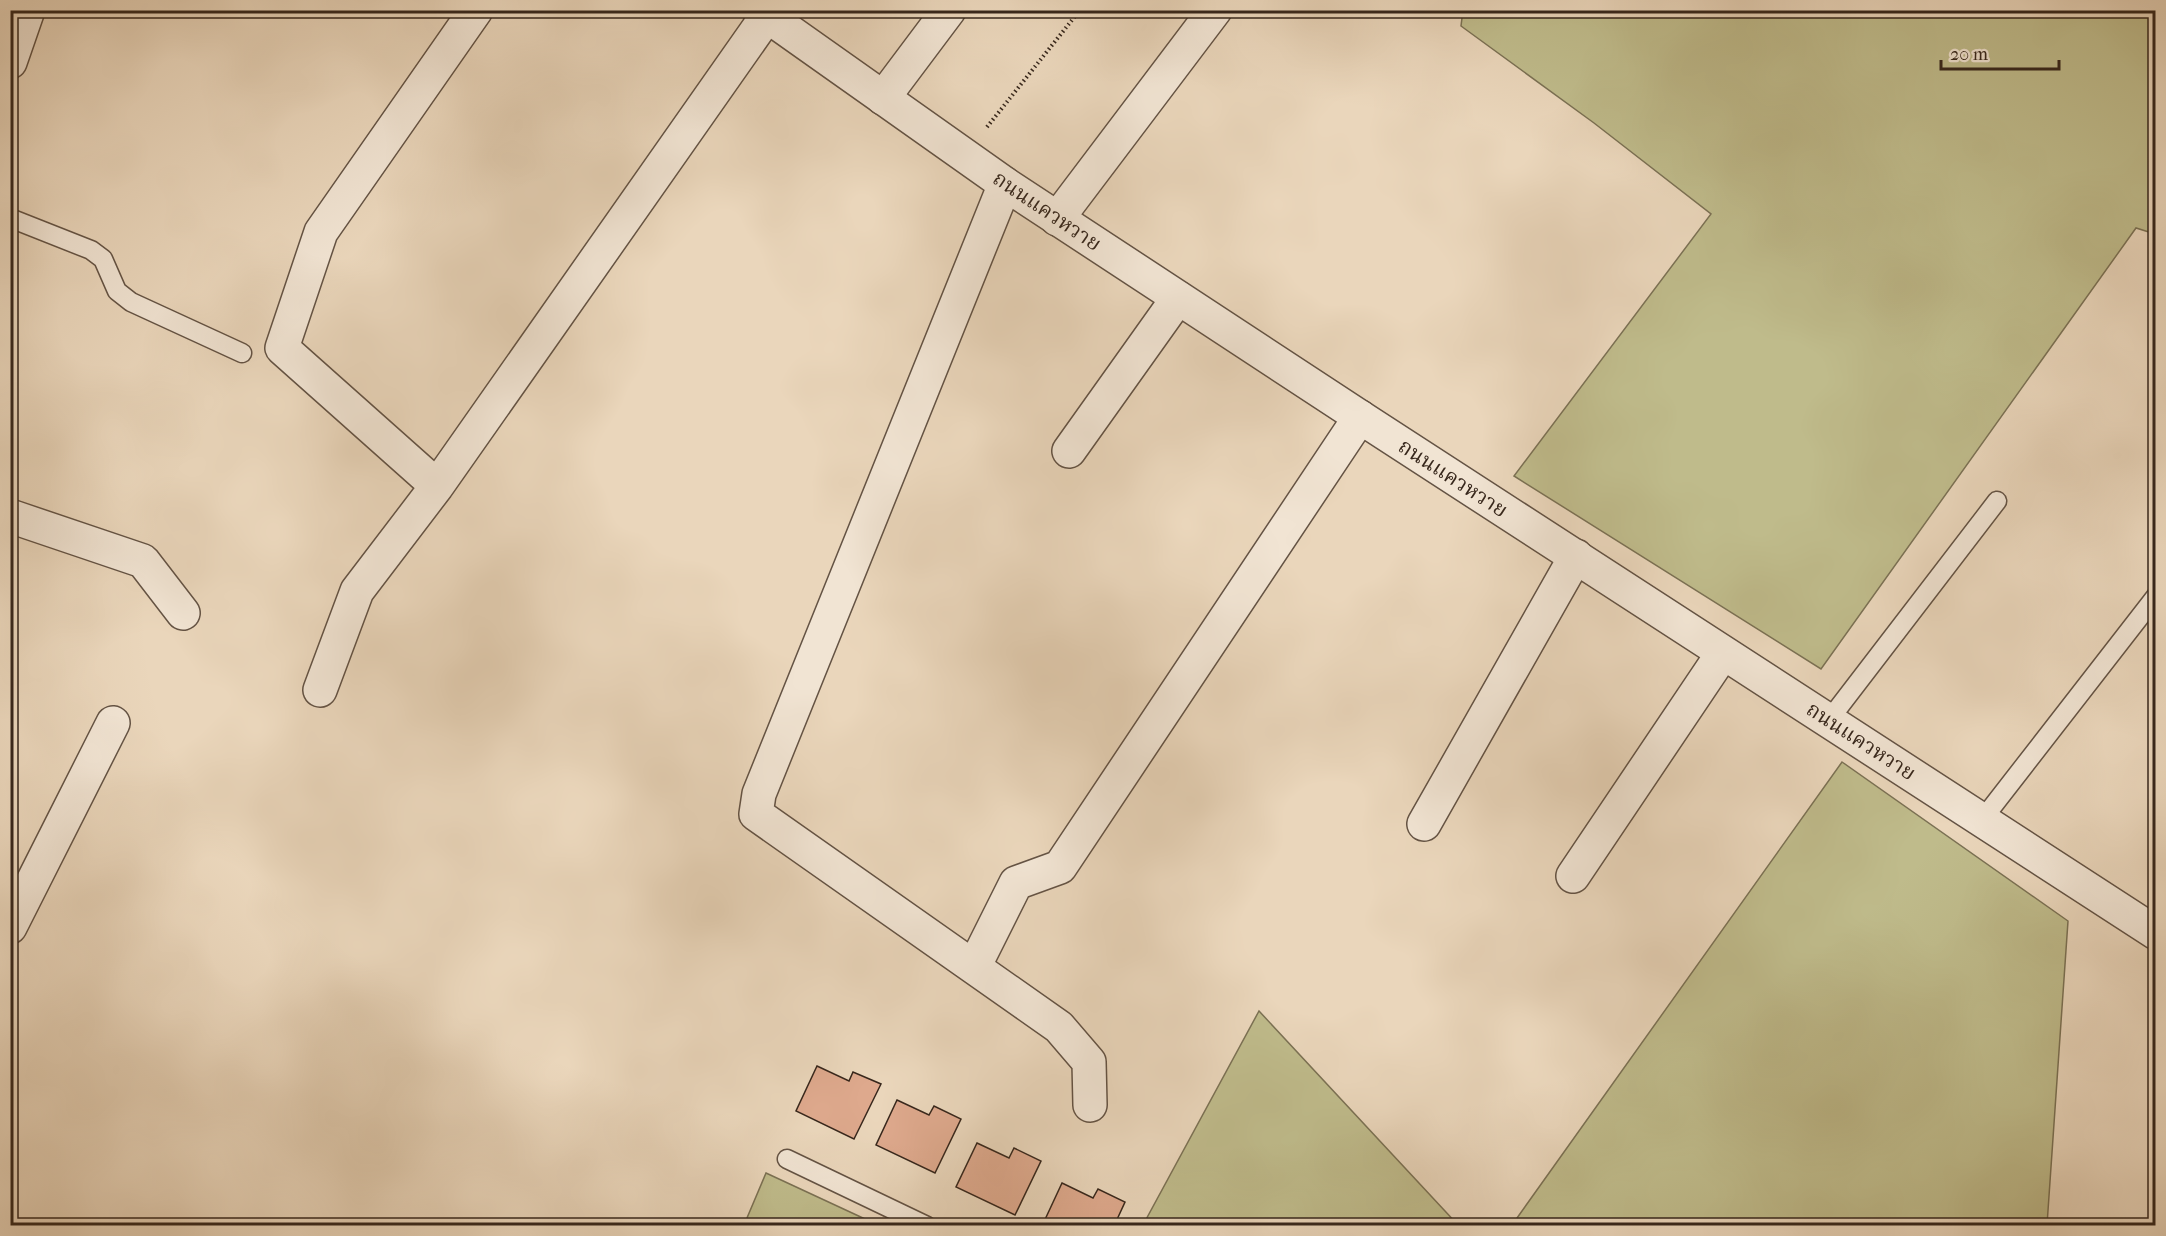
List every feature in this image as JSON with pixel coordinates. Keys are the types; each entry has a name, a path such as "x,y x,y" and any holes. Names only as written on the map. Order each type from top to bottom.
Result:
{"street":[{"path":"10,62 28,10"},
{"path":"437,486 282,348 321,232 476,10"},
{"path":"883,98 949,10"},
{"path":"1057,219 1215,10"},
{"path":"320,690 357,591 437,486 763,13"},
{"name":"ถนนแควหวาย","path":"763,13 1057,219 2156,933"},
{"path":"1005,184 763,783 756,814 1059,1027 1089,1062 1090,1105"},
{"path":"1069,451 1178,298"},
{"path":"974,967 1016,884 1060,867 1359,417"},
{"path":"10,516 143,561 183,613"},
{"path":"1424,824 1576,556"},
{"path":"1573,876 1723,653"},
{"path":"10,927 113,723"}],"lane":[{"path":"10,218 91,250 103,259 117,291 131,302 242,353"},
{"path":"1829,720 1997,501"},
{"path":"1982,820 2156,597"},
{"path":"787,1159 927,1226"}],"path":[{"path":"964,156 1080,10"}],"shaded area":[{"path":"1463,10 2155,11 2155,234 2136,228 1821,669 1514,476 1711,214 1594,123 1461,26"},
{"path":"1842,762 2068,921 2047,1225 1512,1225"},
{"path":"1259,1011 1458,1225 1143,1225"},
{"path":"766,1173 878,1225 744,1225"}],"building":[{"path":"817,1066 849,1081 853,1072 881,1084 854,1139 796,1111"},
{"path":"897,1100 929,1115 934,1106 961,1119 935,1173 876,1145"},
{"path":"977,1143 1009,1158 1014,1148 1041,1161 1015,1215 956,1187"},
{"path":"1062,1183 1093,1198 1098,1189 1125,1202 1114,1226 1042,1226"}]}
